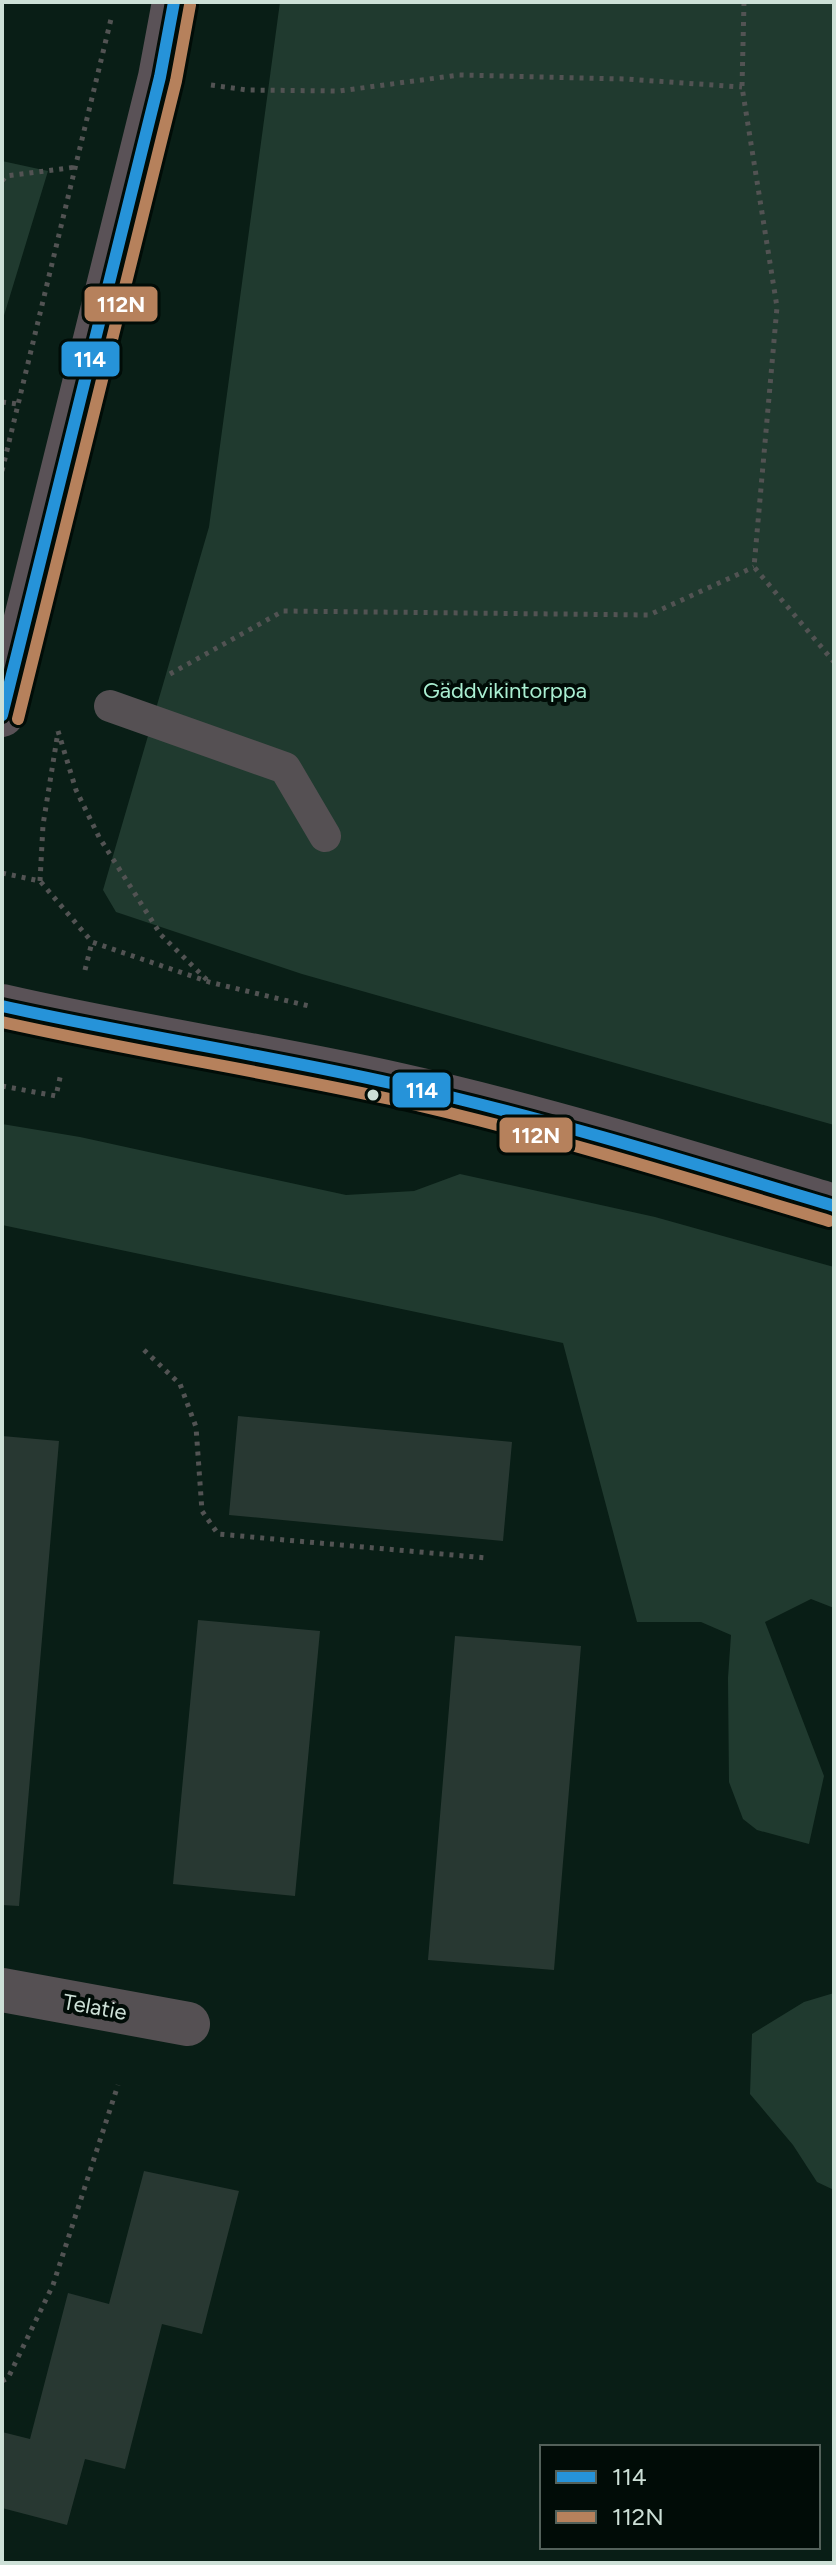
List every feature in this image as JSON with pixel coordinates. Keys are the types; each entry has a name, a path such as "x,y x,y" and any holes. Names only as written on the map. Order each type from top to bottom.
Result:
{"main road":[{"path":"2,715 160,77 174,2"},
{"path":"2,1006 395,1084 614,1140 834,1206"}],"street":[{"name":"Telatie","path":"2,1990 188,2024"}],"lane":[{"path":"110,706 285,768 325,836"}],"path":[{"path":"744,2 742,87 777,307 754,567 834,662"},
{"path":"2,471 112,18"},
{"path":"100,64 247,90 339,91 459,75 625,79 742,87"},
{"path":"2,181 6,176 76,167"},
{"path":"2,402 18,404"},
{"path":"58,731 110,706 283,611 649,615 754,567"},
{"path":"40,881 43,825 58,731"},
{"path":"58,731 76,790 99,837 161,935 209,982"},
{"path":"144,1350 180,1384 196,1427 202,1511 218,1534 487,1558"},
{"path":"2,2381 8,2378 53,2285 118,2085"}],"green space":[{"name":"Gäddvikintorppa","path":"280,2 834,2 834,1125 302,974 116,912 103,890 209,527"},
{"path":"2,161 48,171 2,322"},
{"path":"2,1124 80,1137 346,1195 414,1191 460,1174 655,1217 834,1267 834,1608 811,1599 765,1622 824,1776 809,1844 757,1830 743,1819 729,1782 728,1678 731,1635 701,1622 637,1622 563,1343 2,1225"},
{"path":"834,1993 834,2190 817,2182 793,2145 750,2094 752,2034 804,2002"}],"building":[{"path":"238,1416 512,1442 503,1541 229,1515"},
{"path":"2,1436 59,1441 19,1906 2,1905"},
{"path":"198,1620 320,1631 295,1896 173,1884"},
{"path":"455,1636 581,1646 554,1970 428,1960"},
{"path":"144,2171 239,2191 202,2334 162,2324 125,2469 85,2459 67,2525 2,2508 2,2432 30,2439 68,2293 109,2304"}],"transit line":[{"name":"114","path":"2,715 160,77 174,2"},
{"name":"112N","path":"18,719 176,81 190,5"},
{"name":"114","path":"2,1006 450,1097 616,1141 834,1206"},
{"name":"112N","path":"2,1022 445,1112 611,1156 829,1221"}]}
